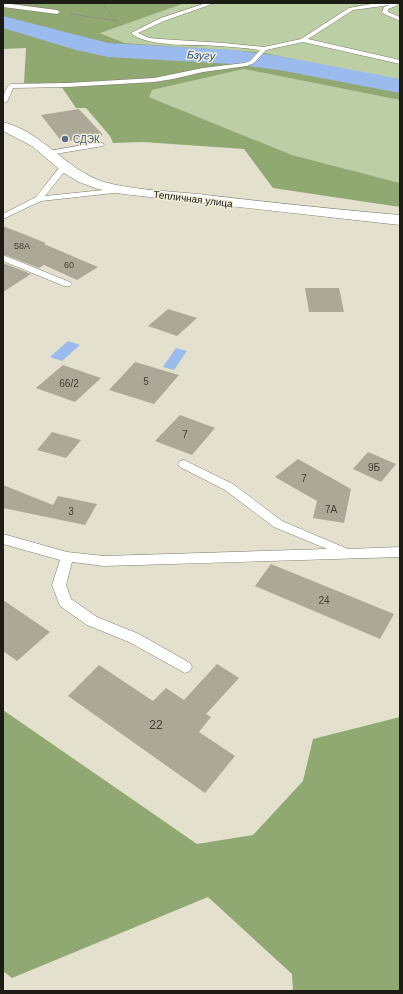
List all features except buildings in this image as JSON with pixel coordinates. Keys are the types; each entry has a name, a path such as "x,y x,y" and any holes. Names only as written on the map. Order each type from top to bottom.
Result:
{"street":[{"name":"Тепличная улица","path":"3,126 26,138 49,153 84,179 103,186 123,190 252,205 400,220"}],"lane":[{"path":"212,3 175,14 150,24 134,33 135,35 158,41 226,44 264,49 303,40 351,9 391,3"},
{"path":"397,3 384,10 388,15 400,20"},
{"path":"3,5 57,12"},
{"path":"303,40 400,62"},
{"path":"4,102 11,86 164,79 192,72 245,65 252,62 264,49"},
{"path":"49,153 100,144"},
{"path":"39,199 65,166"},
{"path":"3,217 39,199 123,190"},
{"path":"3,258 67,284"},
{"path":"184,464 229,487 278,524 347,553"},
{"path":"3,539 67,557 104,561 400,552"},
{"path":"67,557 59,584 65,602 92,621 134,638 185,668"}],"path":[{"path":"105,3 105,8 126,31 135,35"},
{"path":"57,12 118,21"}],"green space":[{"path":"8,3 185,3 100,33 125,43 261,52 400,82 400,100 244,69 152,90 149,97 292,155 400,183 400,207 273,188 244,149 143,142 113,143 110,136 86,108 76,108 59,83 24,83 26,48 3,49 3,6"},
{"path":"185,3 400,3 400,82 261,52 125,43 99,32"},
{"path":"244,69 400,100 400,183 292,155 149,97 152,90"},
{"path":"3,710 197,844 253,835 303,781 313,739 400,717 400,991 293,991 292,974 208,897 12,978 3,971"}],"water":[{"path":"68,341 80,345 62,361 50,357"},
{"path":"176,348 187,351 174,370 163,367"}],"waterway":[{"name":"Бзугу","path":"3,22 84,45 108,50 233,57 279,63 400,86"}],"place":[{"name":"СДЭК","path":"65,139"}]}
